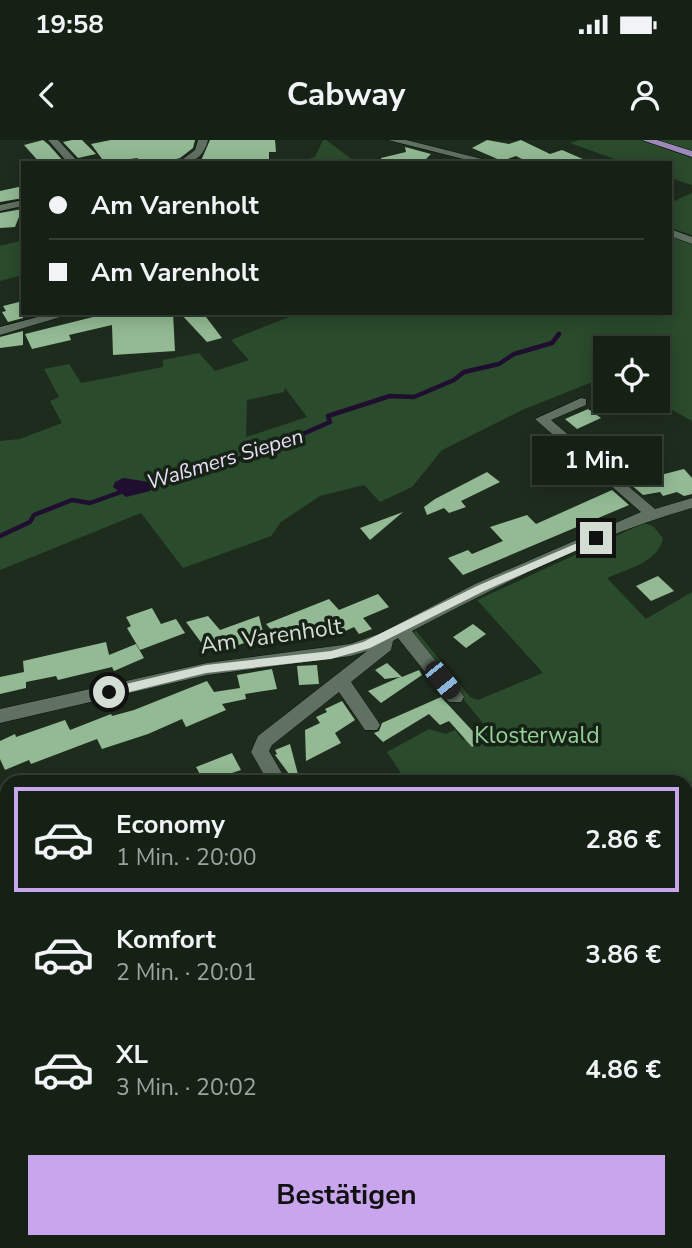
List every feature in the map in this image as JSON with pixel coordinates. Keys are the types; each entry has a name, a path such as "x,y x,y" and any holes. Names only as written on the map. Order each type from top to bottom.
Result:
{"main road":[{"path":"647,140 692,154"},
{"path":"681,140 692,144"}],"street":[{"path":"53,140 72,161"},
{"path":"186,161 200,151 203,140"},
{"path":"393,140 484,161"},
{"path":"0,208 21,203"},
{"path":"672,233 692,241"},
{"path":"0,331 60,315"},
{"path":"581,402 542,419 652,514"},
{"name":"Am Varenholt","path":"0,716 206,669 331,655 393,634 481,588 652,514 692,503"},
{"path":"393,634 455,696"},
{"name":"Am Varenholt","path":"274,775 260,747 385,646 393,634"},
{"path":"341,681 371,725"}],"green space":[{"path":"323,140 326,140 354,161 301,161 315,157"},
{"path":"579,140 692,140 692,185 672,179 672,161 620,161 570,143"},
{"path":"692,193 692,235 672,229 672,202"},
{"path":"672,237 692,244 692,421 670,408 670,336 593,336 593,382 522,410 442,450 412,487 380,502 364,485 320,496 281,522 271,536 183,568 141,513 0,570 0,441 20,439 62,423 50,401 59,397 44,369 69,364 81,383 163,367 163,360 199,353 215,371 249,360 231,340 294,315 672,315","holes":["285,388 307,417 246,437 247,400 284,392"]},
{"path":"21,241 21,276 0,281 0,246"},
{"name":"Klosterwald","path":"644,523 653,526 663,538 655,553 641,564 607,578 646,619 692,592 692,775 402,775 387,752 429,729 446,734 455,730 463,740 487,728 410,634 416,631 470,697 478,700 543,673 477,600"}],"shaded area":[{"path":"123,478 156,483 150,491 126,497 113,487 115,482"}],"building":[{"path":"43,140 63,161 38,161 24,145"},
{"path":"82,140 96,154 78,158 63,142"},
{"path":"111,140 195,140 193,148 180,158 169,161 141,161 137,158 104,161 91,144"},
{"path":"210,140 275,140 276,152 269,152 269,161 201,161"},
{"path":"487,140 509,144 521,140 550,154 562,150 587,161 526,161 516,156 502,161 472,148"},
{"path":"405,147 431,154 424,161 381,161 381,158 406,152"},
{"path":"21,186 21,198 0,202 0,191"},
{"path":"21,209 15,227 0,228 0,213"},
{"path":"21,302 23,318 8,322 2,312 6,311 3,306"},
{"path":"101,315 173,315 175,351 113,355 112,325 69,335 71,340 32,349 25,334"},
{"path":"182,315 205,315 222,338 207,342"},
{"path":"23,331 23,345 0,348 0,337"},
{"path":"588,409 601,418 577,429 565,419"},
{"path":"684,469 692,478 692,494 684,496 677,492 663,496 660,492 643,495 629,483"},
{"path":"487,472 500,482 461,501 466,507 449,513 444,508 427,515 424,507 435,499"},
{"path":"612,490 629,505 463,575 448,558 468,550 472,554 503,541 490,527 527,515 536,524"},
{"path":"403,512 370,540 360,528"},
{"path":"658,576 674,591 651,601 636,586"},
{"path":"378,594 389,607 363,618 372,629 359,634 354,627 339,634 331,623 304,634 300,631 298,637 282,642 266,624 329,599 339,610"},
{"path":"152,608 161,624 176,619 185,633 140,650 127,628 131,626 126,617"},
{"path":"208,616 220,630 259,616 264,636 233,647 228,640 206,649 186,622"},
{"path":"473,624 486,634 466,648 453,637"},
{"path":"106,642 109,655 136,644 144,658 114,671 112,667 58,680 56,676 26,682 26,688 0,694 0,677 24,672 23,661"},
{"path":"387,663 402,677 419,670 422,675 381,703 368,691 400,677 385,679 375,670"},
{"path":"317,665 319,684 299,685 297,666"},
{"path":"272,669 277,689 245,694 246,699 222,704 226,710 186,727 182,719 148,734 102,749 97,739 31,764 29,760 5,770 0,759 0,741 15,734 16,737 65,720 70,730 111,714 112,716 134,710 207,681 214,692 240,688 237,675"},
{"path":"441,697 481,740 472,747 449,721 440,725 429,714 383,742 374,733 379,731 382,723"},
{"path":"342,701 355,720 335,733 341,743 306,761 305,730 320,723 316,717 327,712 325,709"},
{"path":"290,744 298,775 290,775 275,755 275,750"},
{"path":"232,753 241,770 226,775 200,775 196,767"}],"waterway":[{"name":"Waßmers Siepen","path":"151,484 262,452 330,422 328,416 390,396 414,397 454,380 464,372 499,364 514,354 552,343 559,334"},
{"name":"Waßmers Siepen","path":"0,536 30,522 34,515 72,500 90,503 121,492"}],"route":[{"path":"109,692 206,669 331,655 366,645 401,630 481,588 596,538"}]}
